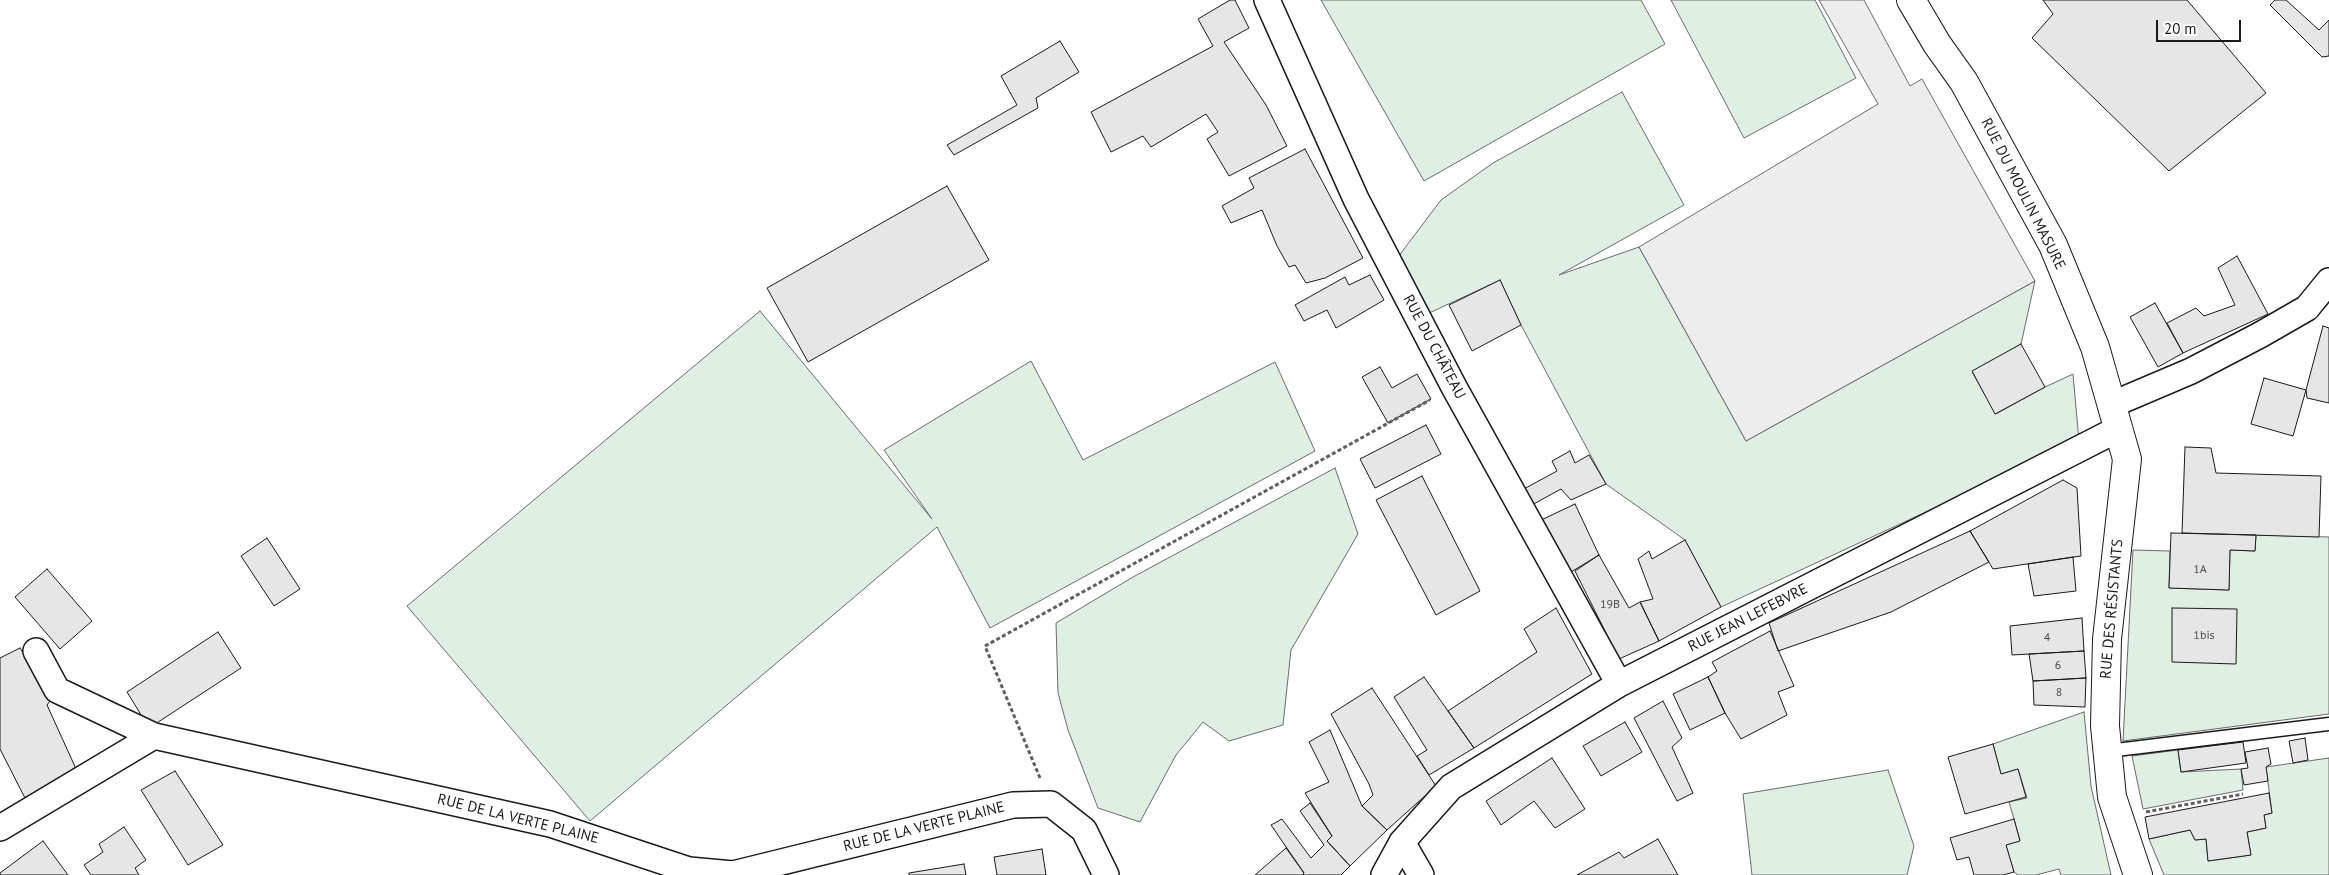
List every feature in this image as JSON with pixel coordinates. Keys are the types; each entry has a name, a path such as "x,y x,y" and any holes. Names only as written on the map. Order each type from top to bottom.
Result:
{"main road":[{"name":"RUE DU MOULIN MASURE","path":"1911,0 1937,44 1964,82 2053,244 2095,347 2115,417"},
{"name":"RUE DES RÉSISTANTS","path":"2115,417 2127,459 2106,639 2105,726 2112,797 2138,875"}],"street":[{"name":"RUE DU CHÂTEAU","path":"1267,0 1356,199 1454,387 1619,684"},
{"name":"RUE JEAN LEFEBVRE","path":"1384,875 1402,842 1451,787 1619,684 2115,417 2191,371 2268,331 2307,308 2329,281"},
{"name":"RUE DE LA VERTE PLAINE","path":"36,651 57,690 154,736 550,824 689,870 734,874 1013,805 1051,804"},
{"path":"0,828 154,736"},
{"path":"1051,804 1084,830 1106,875"},
{"path":"1402,842 1421,875"}],"lane":[{"path":"2108,751 2329,724"}],"path":[{"path":"1051,804 985,646 1454,387"},
{"path":"2119,817 2243,794"}],"green space":[{"path":"1321,0 1641,0 1665,44 1424,181"},
{"path":"1671,0 1815,0 1856,78 1744,138"},
{"path":"1622,92 1684,205 1559,275 1639,247 1746,441 2035,281 2021,344 1972,372 1996,414 2073,374 2079,441 1721,607 1685,540 1606,484 1521,325 1500,280 1425,315 1398,257 1441,200 1493,163"},
{"path":"760,311 932,519 884,450 1031,361 1083,460 1275,362 1315,451 990,628 937,527 590,821 407,606"},
{"path":"1335,468 1358,534 1291,650 1283,725 1229,741 1203,722 1176,755 1140,822 1098,808 1068,730 1058,693 1056,623 1133,577"},
{"path":"2256,535 2329,537 2329,714 2123,741 2133,550 2170,551 2169,588 2229,590 2230,550 2255,551"},
{"path":"2084,712 2091,786 2111,875 2061,875 2059,869 2036,875 2018,875 2014,872 2006,845 2020,840 2009,802 2027,798 2018,769 2001,774 1993,744"},
{"path":"2178,750 2181,772 2241,769 2243,790 2143,809 2132,756"},
{"path":"2329,758 2329,875 2164,875 2149,839 2190,830 2195,840 2206,839 2208,861 2251,855 2247,832 2266,828 2264,815 2272,813 2266,767"},
{"path":"1888,770 1914,846 1907,875 1752,875 1743,794"}],"shaded area":[{"path":"1819,0 1864,0 1910,86 1922,79 2035,281 1746,441 1639,247 1878,104"}],"building":[{"path":"1230,0 1235,0 1249,28 1224,42 1266,105 1287,146 1229,176 1207,139 1218,132 1206,114 1151,147 1143,136 1111,152 1091,112 1213,46 1198,19"},
{"path":"2043,0 2187,0 2266,93 2169,171 2032,38 2053,14"},
{"path":"2275,0 2286,0 2319,30 2329,20 2329,56 2322,57 2270,5"},
{"path":"1060,41 1079,72 1036,98 1038,108 954,155 947,145 1017,105 1001,76"},
{"path":"1305,149 1363,258 1325,278 1306,283 1295,265 1289,267 1277,246 1262,210 1231,223 1222,206 1254,188 1249,178"},
{"path":"947,186 989,260 808,362 767,288"},
{"path":"2237,256 2268,314 2183,353 2167,323 2196,308 2204,316 2235,305 2218,268"},
{"path":"1370,275 1384,300 1336,328 1327,310 1304,321 1295,305 1345,277 1349,285"},
{"path":"1500,280 1521,325 1472,351 1449,305"},
{"path":"2155,303 2183,353 2158,367 2130,317"},
{"path":"2323,326 2329,328 2329,403 2307,398 2306,390"},
{"path":"2021,344 2045,387 1995,414 1972,371"},
{"path":"1380,367 1392,388 1417,374 1431,399 1388,423 1362,377"},
{"path":"2264,378 2306,390 2293,436 2251,424"},
{"path":"1426,425 1441,454 1375,488 1360,459"},
{"path":"2185,447 2211,448 2216,473 2321,476 2319,537 2182,533"},
{"path":"1570,451 1575,463 1589,455 1606,484 1571,500 1561,489 1530,506 1522,490 1557,471 1552,461"},
{"path":"1422,476 1480,591 1436,615 1376,500"},
{"path":"2063,480 2077,488 2081,556 1993,569 1970,531"},
{"path":"1575,504 1599,555 1566,575 1537,522"},
{"path":"1970,531 1989,562 1891,612 1778,651 1769,623"},
{"path":"2171,533 2256,535 2255,551 2230,550 2229,590 2169,588"},
{"path":"267,538 300,589 274,606 241,556"},
{"path":"1685,540 1721,607 1659,641 1640,602 1653,599 1638,559 1649,551 1652,559"},
{"path":"1599,555 1629,608 1640,602 1659,641 1619,659 1575,571"},
{"path":"2073,557 2076,591 2034,596 2028,564"},
{"path":"47,569 92,621 60,649 15,597"},
{"path":"1556,608 1592,674 1474,748 1448,711 1537,652 1524,629"},
{"path":"2172,608 2237,609 2236,664 2172,662"},
{"path":"2082,618 2084,651 2012,655 2010,626"},
{"path":"1770,631 1794,686 1778,692 1787,715 1741,739 1725,713 1708,677 1717,671 1712,662"},
{"path":"218,632 241,668 149,728 127,692"},
{"path":"20,648 52,698 47,705 77,771 27,802 0,749 0,658"},
{"path":"2084,651 2086,678 2033,681 2029,654"},
{"path":"1424,677 1474,748 1429,775 1417,756 1427,750 1394,697"},
{"path":"1708,677 1725,713 1690,730 1673,694"},
{"path":"2086,678 2085,707 2034,705 2033,681"},
{"path":"1372,688 1436,786 1387,830 1362,806 1373,795 1369,784 1331,714"},
{"path":"1663,701 1682,738 1672,747 1693,793 1677,801 1634,718"},
{"path":"1625,722 1642,752 1601,776 1583,746"},
{"path":"1330,730 1362,806 1387,830 1350,866 1327,841 1332,836 1305,793 1329,782 1309,742"},
{"path":"2305,738 2308,760 2293,763 2289,741"},
{"path":"2243,742 2246,763 2181,772 2178,750"},
{"path":"1993,744 2001,774 2018,769 2026,797 1965,814 1948,757"},
{"path":"2268,748 2271,764 2266,767 2268,781 2244,785 2241,769 2248,768 2245,752"},
{"path":"1552,758 1585,809 1555,828 1534,801 1501,825 1486,801"},
{"path":"175,771 223,845 188,865 141,790"},
{"path":"2269,793 2272,813 2264,815 2266,828 2247,832 2251,855 2208,861 2206,839 2195,840 2190,830 2149,839 2145,817"},
{"path":"1310,803 1332,836 1327,841 1350,866 1341,875 1302,875 1304,873 1271,825 1282,819 1311,858 1324,845 1300,811"},
{"path":"2014,819 2020,841 2006,845 2014,872 2003,875 1974,875 1969,857 1957,860 1950,838"},
{"path":"124,827 146,860 135,868 139,875 91,875 84,865 103,852 99,844"},
{"path":"1658,839 1678,875 1577,875 1619,852 1624,858"},
{"path":"43,841 68,875 0,875 0,873"},
{"path":"1286,848 1304,873 1302,875 1255,875"},
{"path":"1042,849 1046,875 997,875 994,857"},
{"path":"964,864 966,875 909,875 909,873"}]}
